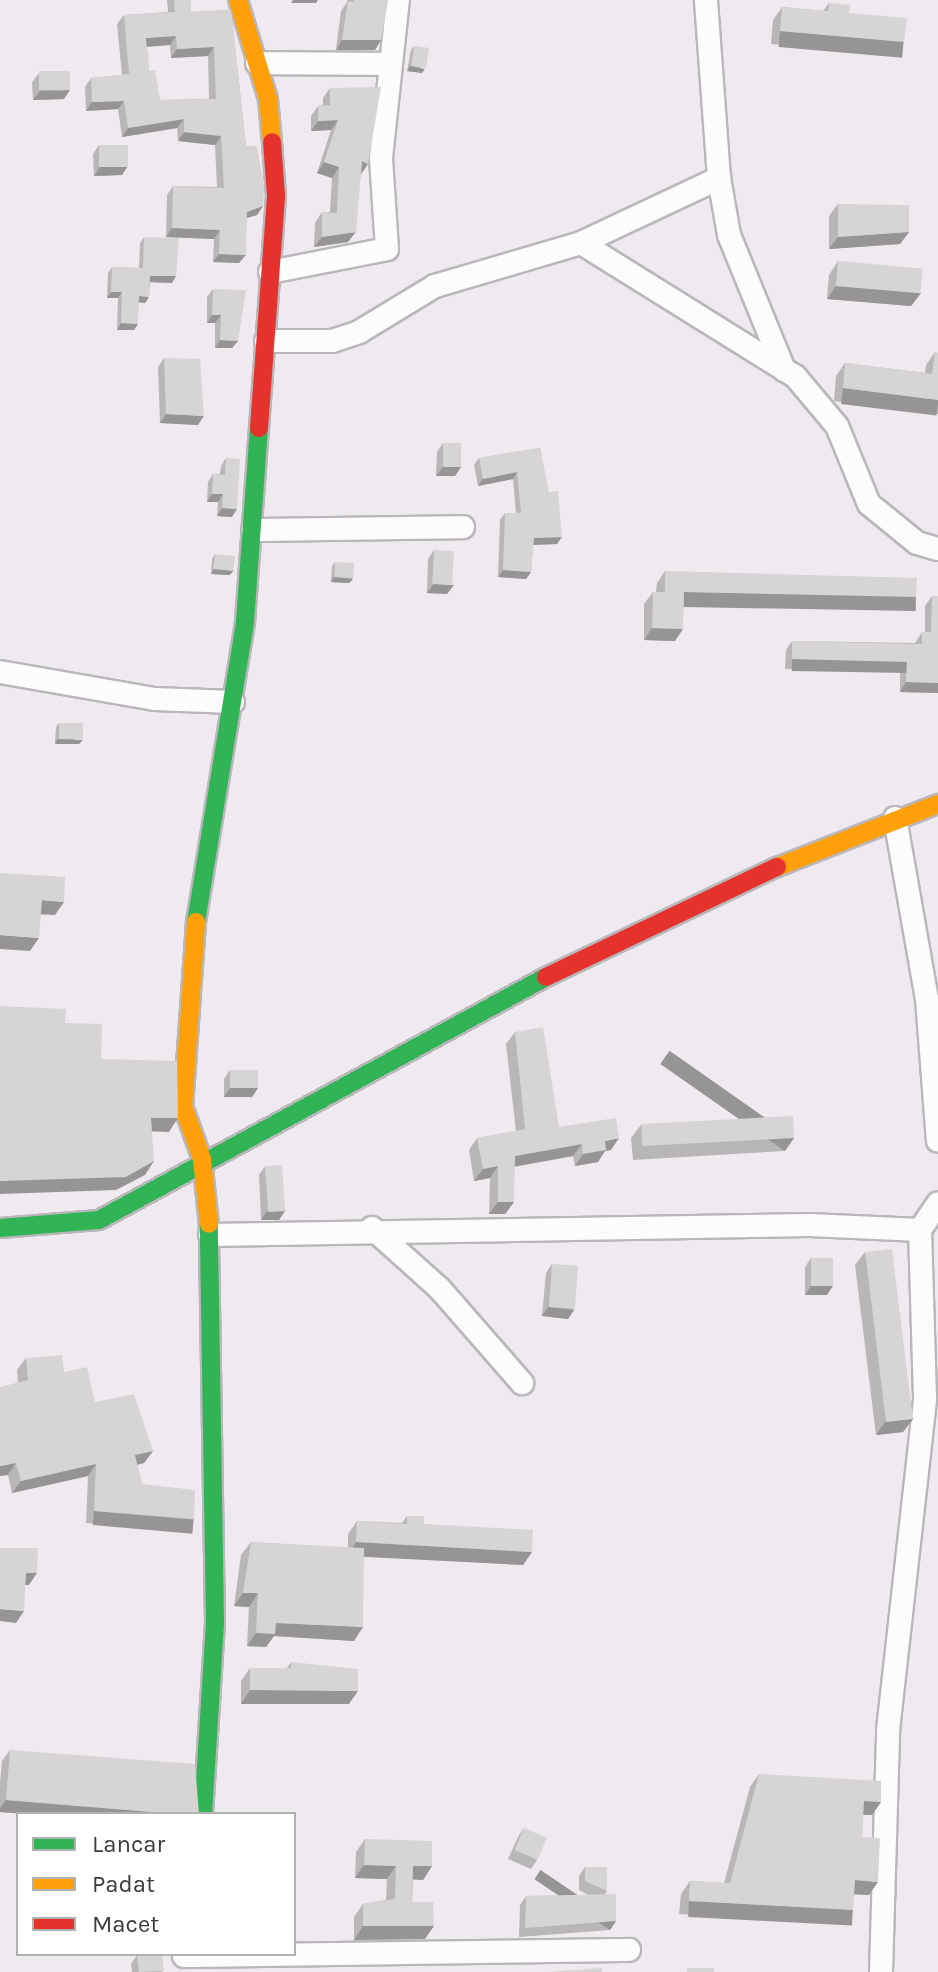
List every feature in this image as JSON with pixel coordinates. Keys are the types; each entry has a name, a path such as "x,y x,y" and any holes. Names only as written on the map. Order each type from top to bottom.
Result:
{"street":[{"path":"203,1812 215,1622 210,1235 202,1159 183,1106 192,951 233,702 253,530 275,146 257,63 238,0"},
{"path":"270,272 387,249 381,158 385,64 398,0"},
{"path":"706,0 719,178 729,235 784,370"},
{"path":"257,63 385,64"},
{"path":"266,341 346,337 435,286 581,243 719,178"},
{"path":"581,243 784,370 827,410 869,504 917,543 938,549"},
{"path":"253,530 463,527"},
{"path":"0,672 155,699 233,702"},
{"path":"0,1228 99,1220 202,1159 297,1118 618,938 895,818 938,804"},
{"path":"895,818 927,999 938,1141"},
{"path":"881,1972 888,1730 925,1398 920,1230 938,1203"},
{"path":"210,1235 372,1228 881,1224 920,1230"},
{"path":"372,1228 440,1289 522,1383"},
{"path":"179,1961 629,1950"}],"building":[{"path":"174,0 191,0 191,12 231,10 246,146 257,146 264,187 263,206 247,212 246,255 219,254 220,230 172,228 173,186 224,188 221,136 184,132 184,119 128,128 124,101 92,102 91,78 129,74 124,15 175,12","holes":["176,36 177,49 214,47 216,99 160,100 155,70 149,71 146,38"]},
{"path":"388,0 381,40 342,40 348,1"},
{"path":"829,3 850,5 849,13 907,18 904,42 780,31 782,7 828,11"},
{"path":"414,46 429,48 426,68 411,66"},
{"path":"39,71 70,71 70,90 39,90"},
{"path":"381,87 368,164 362,161 356,232 322,237 322,212 337,213 339,167 324,162 338,120 318,121 318,106 330,105 330,88"},
{"path":"99,145 128,145 128,167 99,167"},
{"path":"838,204 909,205 909,232 838,237"},
{"path":"144,237 179,238 176,276 150,276 149,297 139,296 138,324 121,323 122,292 111,292 112,267 143,268"},
{"path":"838,261 923,268 920,293 836,286"},
{"path":"213,289 246,290 238,341 220,340 221,315 212,315"},
{"path":"935,352 938,353 938,400 843,388 845,363 932,374"},
{"path":"164,358 200,359 204,416 166,414"},
{"path":"443,443 461,443 461,467 443,467"},
{"path":"540,448 549,492 558,491 562,537 534,538 531,572 503,570 505,513 521,513 517,472 483,479 479,458"},
{"path":"226,458 240,459 237,509 222,508 223,494 212,494 213,474 225,475"},
{"path":"434,550 454,551 452,585 432,584"},
{"path":"215,554 235,556 233,571 213,569"},
{"path":"335,562 354,563 353,578 334,577"},
{"path":"665,571 917,578 916,597 684,592 683,629 652,628 653,592 665,592"},
{"path":"932,596 938,596 938,683 906,682 907,662 792,659 792,641 922,644 922,632 931,632"},
{"path":"59,723 83,723 83,739 59,739"},
{"path":"0,873 65,877 64,902 42,900 39,938 0,935"},
{"path":"0,1006 66,1009 65,1023 102,1024 101,1059 177,1061 178,1118 151,1118 154,1161 126,1177 0,1181"},
{"path":"543,1027 559,1127 616,1118 619,1138 605,1141 606,1150 583,1154 582,1144 515,1156 514,1202 498,1202 498,1166 483,1169 477,1138 525,1129 515,1032"},
{"path":"230,1070 258,1070 258,1088 230,1088"},
{"path":"793,1116 794,1138 642,1146 641,1124"},
{"path":"282,1165 285,1211 268,1212 265,1166"},
{"path":"892,1249 913,1419 886,1422 865,1252"},
{"path":"811,1258 833,1258 833,1286 811,1286"},
{"path":"552,1264 578,1266 575,1309 549,1307"},
{"path":"62,1355 64,1372 87,1367 95,1402 134,1394 153,1451 135,1455 142,1484 195,1490 194,1519 94,1511 96,1464 21,1481 16,1463 0,1466 0,1387 28,1380 26,1358"},
{"path":"407,1516 424,1516 424,1524 533,1530 532,1552 356,1542 357,1521 407,1524"},
{"path":"251,1542 364,1548 363,1627 276,1623 275,1634 256,1633 258,1593 243,1593"},
{"path":"0,1548 38,1548 37,1573 26,1573 24,1611 0,1609"},
{"path":"291,1662 358,1669 358,1691 250,1690 250,1668 291,1668"},
{"path":"10,1750 195,1764 199,1812 152,1812 6,1800"},
{"path":"759,1774 881,1781 881,1802 864,1801 862,1837 880,1838 878,1882 855,1880 853,1910 689,1901 690,1881 730,1883"},
{"path":"524,1828 547,1838 538,1860 515,1850"},
{"path":"365,1839 432,1841 432,1866 413,1866 412,1902 433,1902 434,1926 363,1926 363,1904 395,1899 396,1866 364,1865"},
{"path":"585,1867 607,1867 607,1891 585,1881"},
{"path":"616,1894 616,1921 525,1928 526,1896"},
{"path":"137,1956 162,1956 164,1971 139,1972"},
{"path":"602,1968 602,1972 549,1972"},
{"path":"687,1968 714,1968 714,1972 687,1972"}],"traffic: fast":[{"path":"196,922 245,622 259,428"},
{"path":"0,1228 99,1220 546,977"},
{"path":"203,1812 215,1622 209,1224"}],"traffic: slow":[{"path":"238,0 268,99 272,142"},
{"path":"777,867 938,804"},
{"path":"196,922 183,1106 202,1159 209,1224"}],"traffic: jam":[{"path":"259,428 276,196 272,142"},
{"path":"546,977 777,867"}]}
